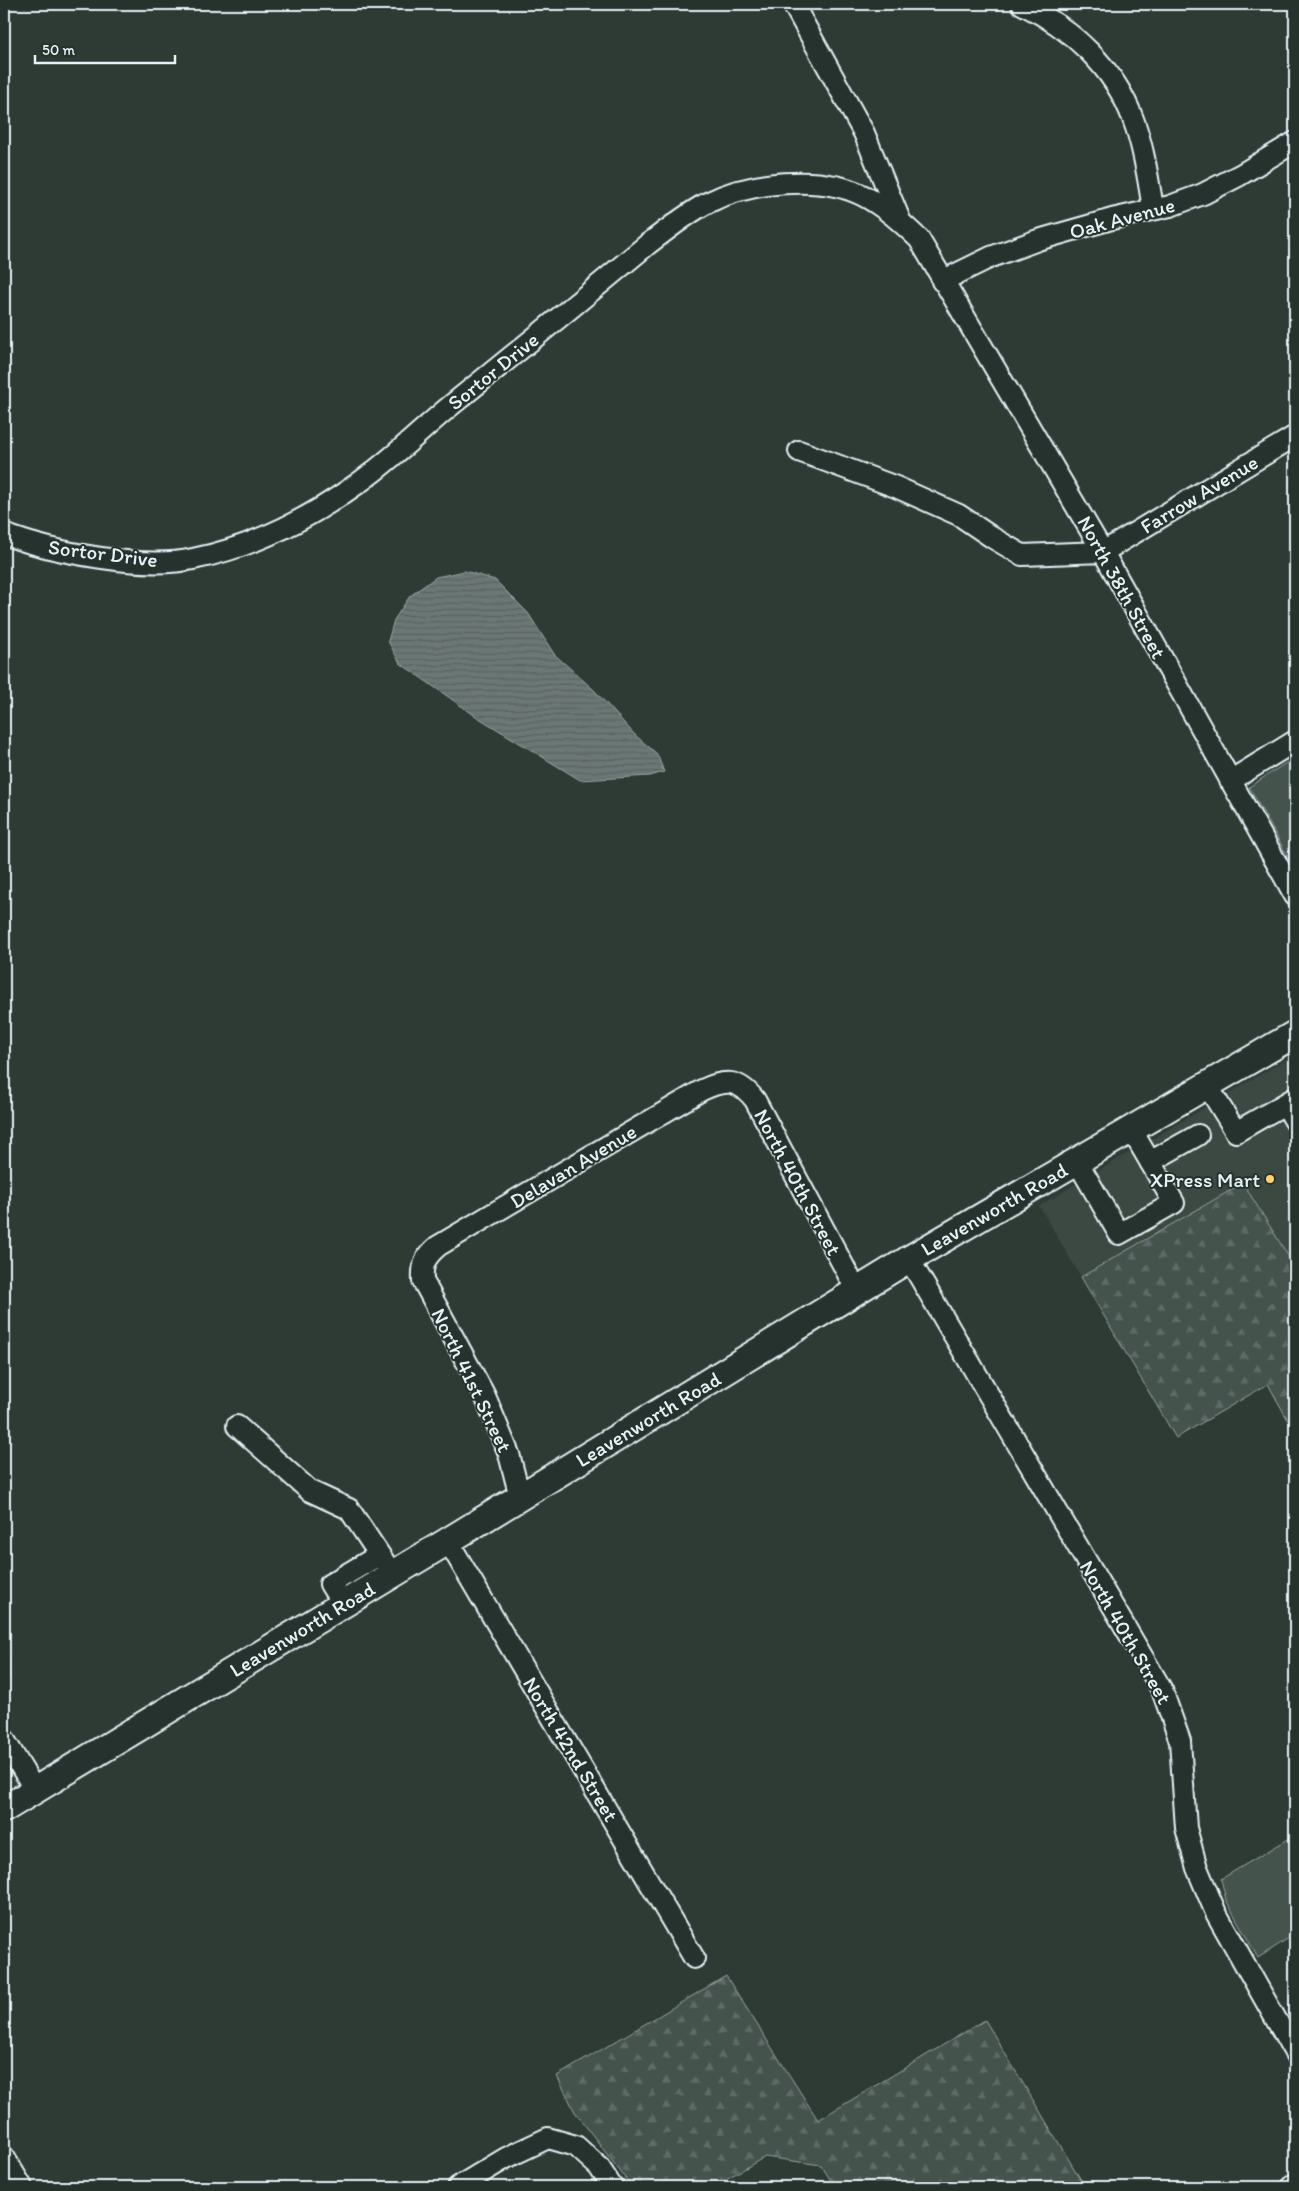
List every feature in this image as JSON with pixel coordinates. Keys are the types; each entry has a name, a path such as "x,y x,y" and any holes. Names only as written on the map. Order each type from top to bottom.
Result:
{"main road":[{"name":"Leavenworth Road","path":"4,1809 343,1604 386,1565 448,1541 857,1290 1295,1034"}],"street":[{"path":"792,4 864,133 901,222"},
{"path":"1022,4 1054,22 1086,46 1120,92 1133,118 1146,167 1153,208"},
{"name":"Oak Avenue","path":"942,280 991,257 1038,240 1153,208 1170,206 1203,194 1295,142"},
{"name":"Sortor Drive","path":"4,534 19,540 76,554 117,560 168,562 192,560 264,538 291,525 357,484 648,244 690,212 708,202 745,189 792,183 830,186 862,195 901,222 920,239 942,280"},
{"name":"North 38th Street","path":"942,280 1103,552 1295,896"},
{"name":"Farrow Avenue","path":"1103,552 1295,436"},
{"path":"799,451 896,487 959,515 1022,555 1103,552"},
{"path":"1230,781 1295,741"},
{"name":"Delavan Avenue","path":"424,1265 427,1255 438,1246 702,1090 714,1084 731,1082"},
{"name":"North 40th Street","path":"731,1082 747,1089 755,1100 857,1290"},
{"path":"1207,1085 1236,1132 1290,1101 1295,1121"},
{"path":"1076,1161 1119,1234 1174,1203 1131,1129"},
{"path":"1150,1162 1198,1135"},
{"name":"North 40th Street","path":"909,1259 1162,1690 1180,1741 1185,1821 1197,1868 1216,1913 1295,2053"},
{"name":"North 41st Street","path":"424,1265 423,1281 484,1396 509,1454 520,1497"},
{"path":"237,1426 310,1491 349,1509 386,1565"},
{"name":"North 42nd Street","path":"448,1541 694,1958"},
{"path":"4,1740 35,1790"},
{"path":"458,2187 506,2158 548,2138 576,2146 599,2167 612,2187"},
{"path":"4,2157 22,2187"},
{"path":"1291,2187 1295,2184"}],"shaded area":[{"path":"465,571 495,580 528,613 554,654 594,690 635,735 657,754 664,772 650,776 580,780 474,715 400,663 388,641 394,620 410,596 436,577"},
{"path":"1295,1054 1295,1267 1243,1183 1081,1277 1039,1206"}],"green space":[{"path":"1295,757 1295,869 1249,787"},
{"path":"1243,1183 1295,1267 1295,1433 1268,1384 1176,1438 1081,1277"},
{"path":"4,1475 9,1679 4,1680"},
{"path":"1295,1835 1295,1934 1258,1958 1226,1900 1221,1879"},
{"path":"726,1976 818,2120 985,2020 1084,2185 1081,2187 835,2187 821,2165 765,2157 712,2187 632,2187 575,2112 557,2076"}],"place":[{"name":"XPress Mart","path":"1270,1179"}]}
